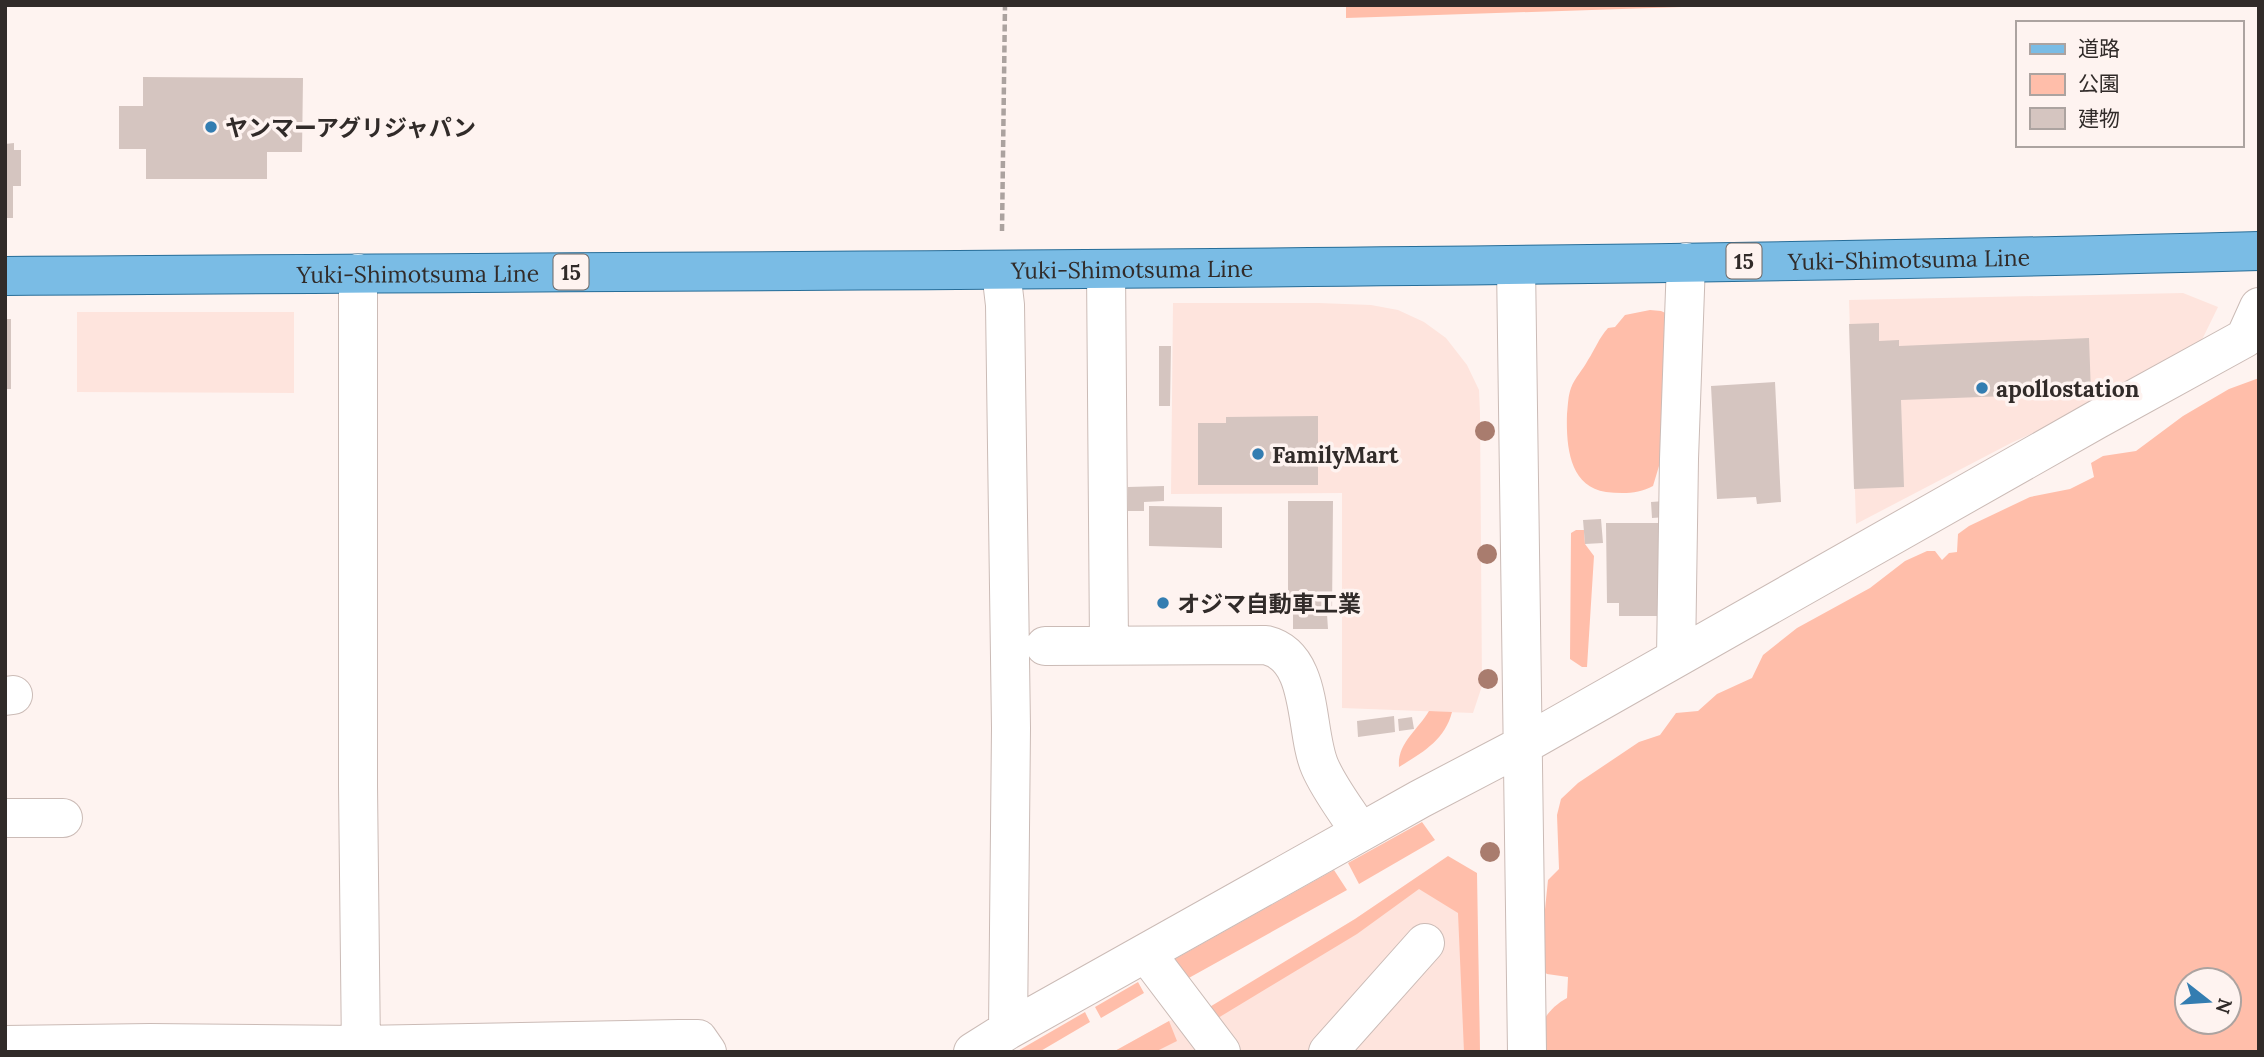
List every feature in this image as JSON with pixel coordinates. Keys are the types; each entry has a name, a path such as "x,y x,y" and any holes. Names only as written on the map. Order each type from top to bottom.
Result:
{"main road":[{"name":"Yuki-Shimotsuma Line","path":"5,276 1001,271 1984,258 2259,251"}],"street":[{"path":"1676,658 1686,262"},
{"path":"1516,265 1527,1052"},
{"path":"1106,269 1109,645"},
{"path":"1001,271 1005,305 1012,728 1008,1030"},
{"path":"358,273 360,1048"},
{"path":"973,1052 1360,832 1522,745 2245,338 2259,307"},
{"path":"1045,646 1266,645 1276,648 1287,657 1302,681 1320,767 1360,832"},
{"path":"5,818 63,818"},
{"path":"1328,1052 1425,943"},
{"path":"1146,953 1220,1052"},
{"path":"5,1045 150,1043 360,1048 698,1039 707,1052"}],"path":[{"path":"1001,271 1005,5"}],"shaded area":[{"path":"2183,293 2218,307 2196,352 2100,402 2011,443 1856,524 1849,300"},
{"path":"1173,303 1319,303 1371,305 1398,310 1424,322 1446,338 1467,365 1479,390 1480,413 1482,686 1473,713 1342,708 1342,493 1171,494"},
{"path":"77,312 294,312 294,393 77,392"},
{"path":"1420,875 1477,909 1480,1052 1113,1052 1169,1021 1223,1000 1355,919"}],"green space":[{"path":"1346,5 1742,5 1346,18"},
{"path":"1650,310 1670,315 1668,452 1659,466 1653,486 1630,493 1606,492 1584,482 1572,463 1567,439 1569,394 1608,328 1615,327 1625,315"},
{"path":"2259,378 2259,1052 1541,1052 1539,1035 1544,1020 1567,998 1568,977 1547,974 1539,968 1548,880 1559,869 1557,815 1561,799 1578,783 1639,742 1660,735 1676,713 1698,711 1717,694 1752,678 1763,655 1797,628 1870,588 1905,561 1927,551 1935,551 1942,560 1949,553 1957,552 1958,534 1969,526 2030,497 2070,489 2094,477 2091,463 2103,456 2136,451 2183,416 2229,389"},
{"path":"1584,530 1585,544 1594,556 1587,667 1582,667 1570,659 1571,533"},
{"path":"1429,711 1452,712 1438,738 1399,767 1401,751"},
{"path":"1422,822 1435,840 1359,884 1348,863"},
{"path":"1448,856 1477,873 1480,1052 1464,1052 1458,913 1419,889 1357,934 1213,1021 1208,1008 1355,919"},
{"path":"1334,870 1347,890 1187,979 1175,959"},
{"path":"1138,982 1144,993 1101,1018 1095,1007"},
{"path":"1085,1012 1090,1022 1039,1052 1016,1052"},
{"path":"1169,1021 1177,1041 1155,1052 1113,1052"}],"building":[{"name":"ヤンマーアグリジャパン","path":"143,77 303,78 302,152 267,152 267,179 146,179 146,149 119,149 119,106 143,106"},
{"path":"14,143 14,150 21,150 21,186 13,186 13,218 5,218 5,144"},
{"path":"5,319 11,319 11,389 5,389"},
{"path":"1879,323 1879,341 1899,340 1899,346 2089,338 2091,393 1901,400 1904,487 1854,489 1849,324"},
{"path":"1159,346 1171,346 1170,406 1159,406"},
{"path":"1775,382 1781,502 1757,504 1756,497 1717,499 1711,386"},
{"name":"FamilyMart","path":"1318,416 1318,485 1198,485 1198,423 1226,423 1226,417"},
{"path":"1164,486 1164,501 1144,502 1144,511 1128,511 1128,487"},
{"path":"1288,501 1333,501 1332,614 1327,614 1328,629 1293,629 1293,613 1288,613"},
{"path":"1665,501 1666,517 1652,518 1651,502"},
{"path":"1149,506 1222,507 1222,548 1149,546"},
{"path":"1601,519 1603,543 1585,544 1583,520"},
{"path":"1606,523 1659,523 1660,616 1619,616 1619,603 1607,603"},
{"path":"1394,716 1395,732 1358,737 1357,721"},
{"path":"1412,717 1414,729 1399,731 1398,719"}],"place":[{"name":"ヤンマーアグリジャパン","path":"211,127"},
{"name":"apollostation","path":"1982,388"},
{"name":"FamilyMart","path":"1258,454"},
{"name":"オジマ自動車工業","path":"1163,603"}]}
